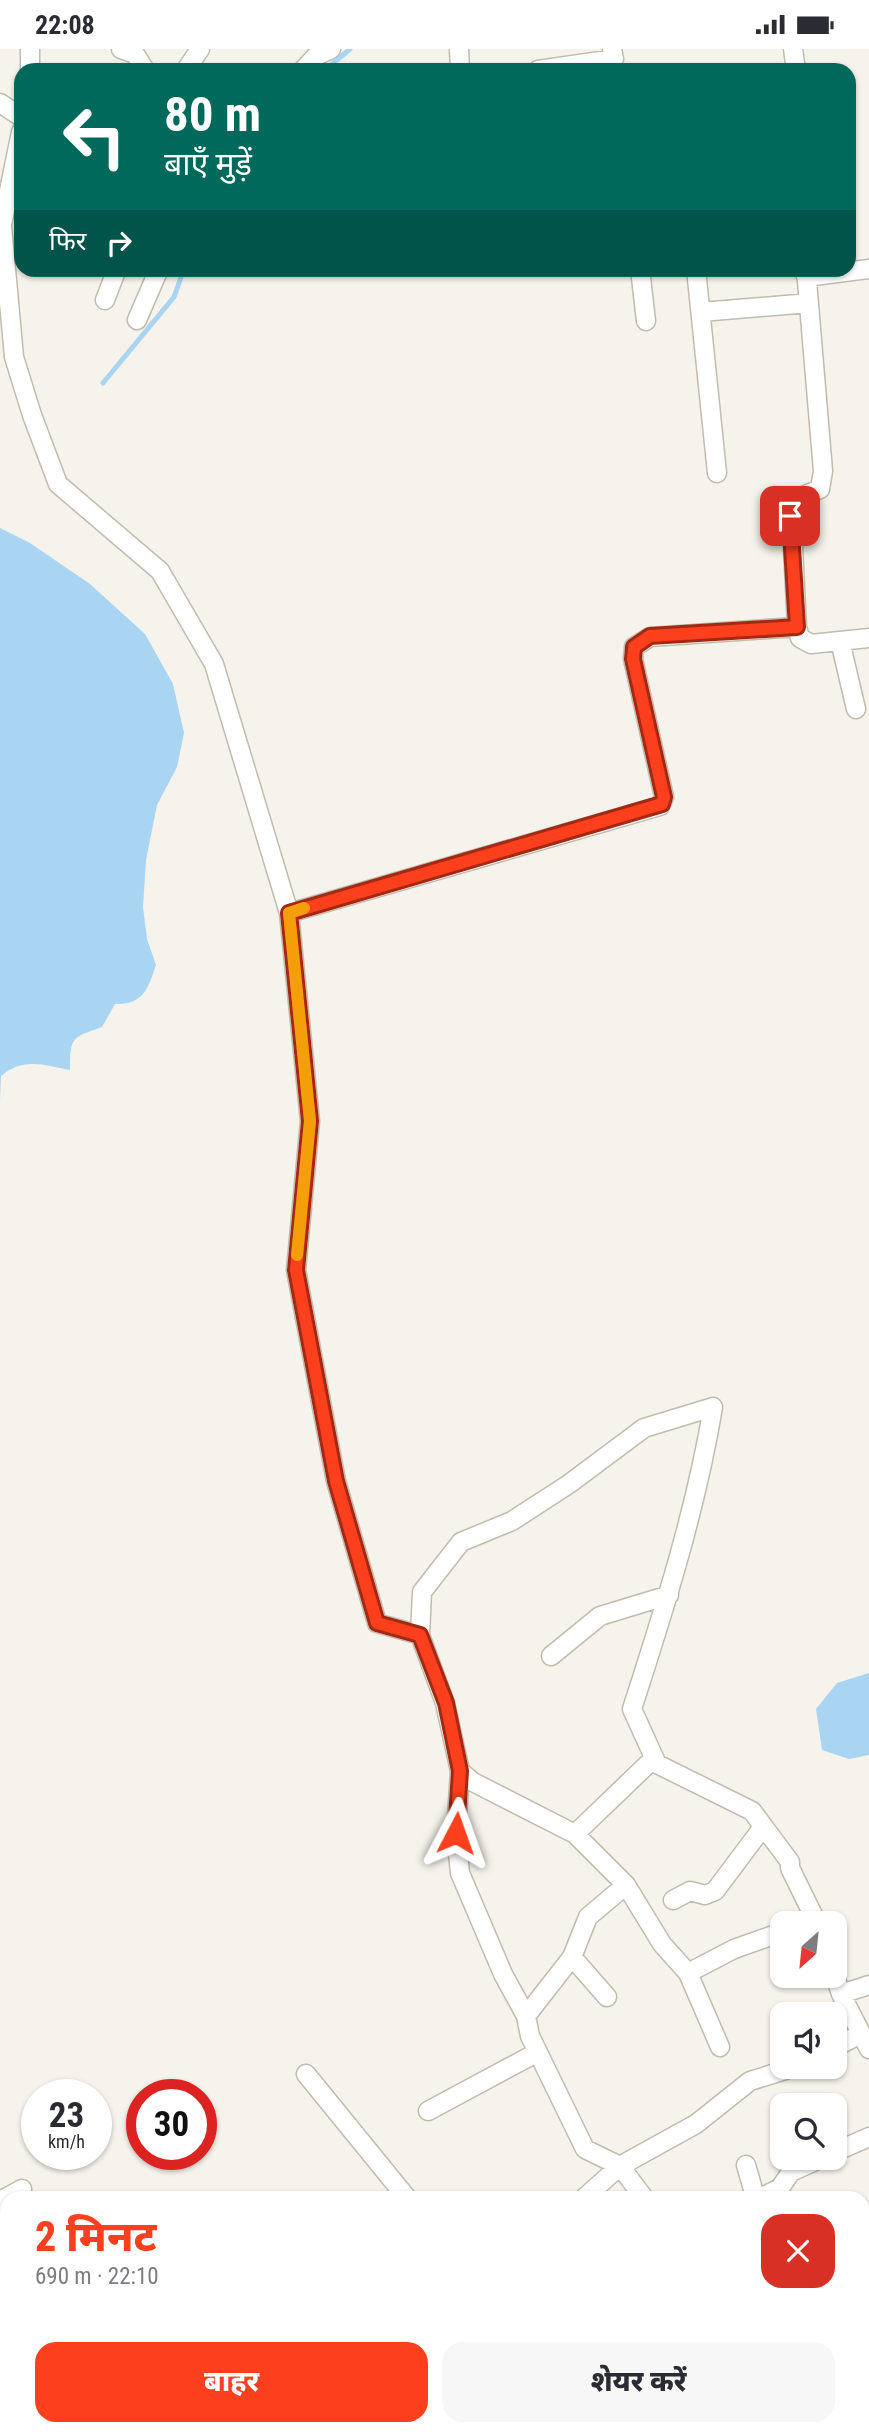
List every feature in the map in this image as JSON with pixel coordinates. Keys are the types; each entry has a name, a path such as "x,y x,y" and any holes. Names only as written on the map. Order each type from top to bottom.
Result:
{"street":[{"path":"121,49 135,54 141,63"},
{"path":"586,63 613,59"},
{"path":"14,152 6,174 2,225 14,357 32,415 58,484 160,571 215,664 289,913 310,1121 296,1270 304,1315 336,1481 377,1623 420,1635"},
{"path":"105,300 114,277"},
{"path":"137,320 156,277"},
{"path":"641,277 646,321"},
{"path":"697,277 717,473"},
{"path":"806,277 823,471 820,489 800,497 791,507 797,627 804,643 869,638"},
{"path":"701,312 809,303"},
{"path":"289,913 660,806 664,797 632,652 637,642 650,636 797,627"},
{"path":"841,641 856,709"},
{"path":"639,2191 620,2166 585,2149 530,2036 526,2016 503,1974 460,1874 456,1833 460,1771 446,1703 420,1635 422,1592 461,1542 512,1521 569,1485 644,1427 713,1407 707,1447 669,1595 632,1709 657,1764"},
{"path":"551,1656 600,1616 669,1595"},
{"path":"575,1834 651,1761 752,1811 790,1862 790,1868 809,1911"},
{"path":"460,1771 473,1782 575,1834 626,1885 662,1944 688,1973 720,2047"},
{"path":"673,1900 690,1891 705,1895 715,1891 763,1827"},
{"path":"526,2016 572,1957 588,1917 626,1885"},
{"path":"688,1973 734,1949 770,1936"},
{"path":"572,1957 607,1997"},
{"path":"841,1994 869,1985"},
{"path":"839,1988 865,2041 847,2045"},
{"path":"428,2111 538,2052"},
{"path":"306,2074 401,2191"},
{"path":"592,2191 620,2166 696,2124 750,2081 770,2075"},
{"path":"847,2147 869,2137"},
{"path":"746,2165 753,2191"},
{"path":"774,2191 795,2170"},
{"path":"18,2191 22,2189"}],"water":[{"path":"0,528 30,543 90,584 145,634 173,684 184,733 177,767 157,805 146,860 143,907 147,939 156,965 147,988 132,1002 115,1004 102,1027 75,1040 71,1050 70,1070 34,1064 17,1066 1,1076 0,1100"},
{"path":"869,1673 869,1755 849,1759 822,1750 816,1709 837,1683"}],"waterway":[{"path":"333,63 350,49"},
{"path":"103,383 174,297 181,277"}],"slow traffic":[{"path":"297,1255 310,1121 289,913 304,908"}],"route":[{"path":"456,1833 460,1771 446,1703 420,1635 377,1623 336,1481 304,1315 296,1270 297,1237 310,1121 289,913 384,883 660,806 664,797 633,659 634,647 637,642 650,636 797,627 790,516"}]}
